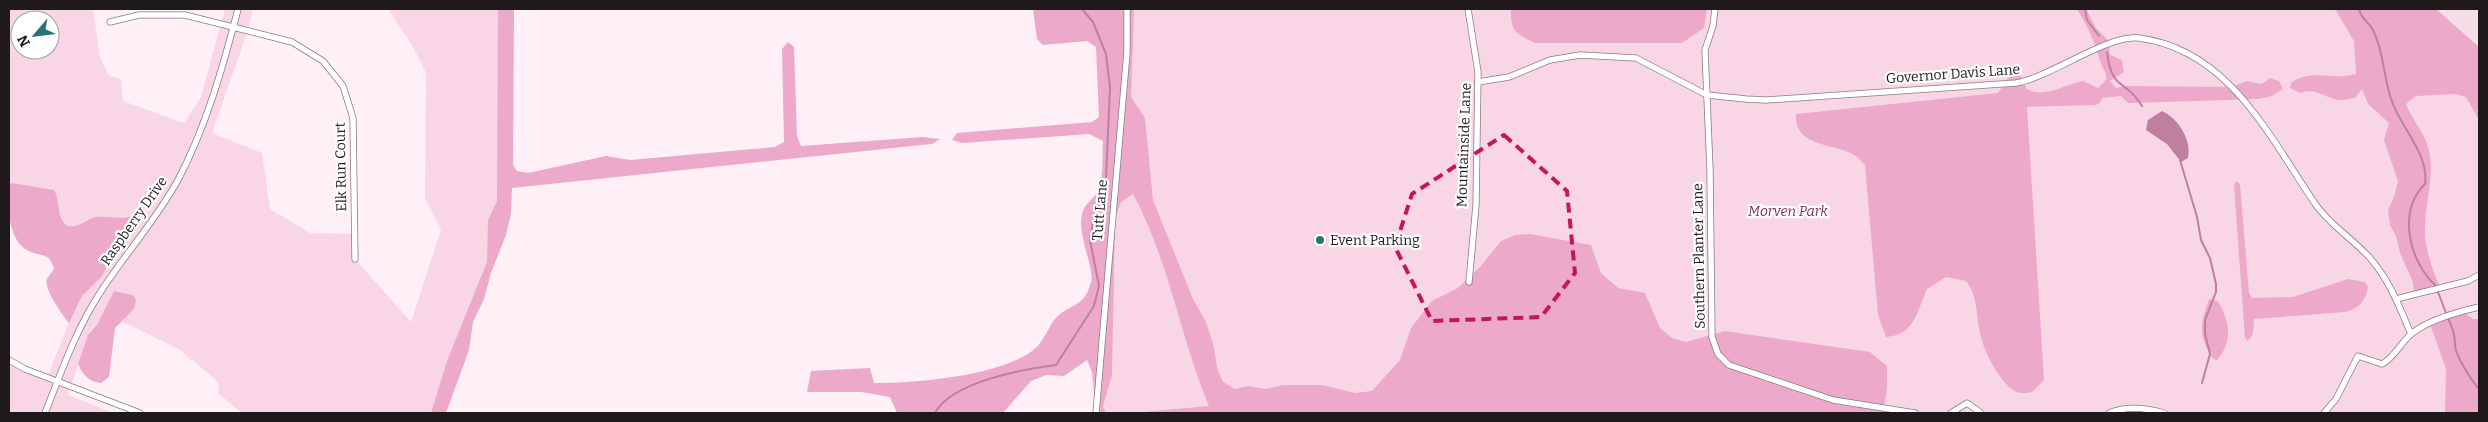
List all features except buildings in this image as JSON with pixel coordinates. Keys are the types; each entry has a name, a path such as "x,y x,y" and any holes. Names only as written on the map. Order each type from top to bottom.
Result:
{"street":[{"name":"Raspberry Drive","path":"46,413 77,334 98,296 158,214 179,178 204,120 238,9"},
{"name":"Tutt Lane","path":"1096,413 1127,52 1127,9"},
{"name":"Mountainside Lane","path":"1468,9 1477,58 1478,82 1476,205 1469,282"},
{"name":"Southern Planter Lane","path":"1715,9 1713,26 1705,50 1712,336 1718,354 1729,365 1833,400 1915,413"},
{"name":"Elk Run Court","path":"110,22 139,15 169,13 198,17 303,47 323,60 343,86 351,107 354,128 355,259"},
{"name":"Governor Davis Lane","path":"1478,82 1509,78 1563,57 1622,56 1636,58 1650,64 1707,95 1766,100 2016,84 2041,76 2091,51 2118,41 2137,37 2164,44 2187,51 2208,65 2253,111 2280,146 2316,205 2340,232 2368,257 2393,289 2411,334"},
{"path":"2396,299 2468,281 2479,275"},
{"path":"2324,413 2336,399 2358,356 2382,364 2390,358 2411,334 2447,317 2479,307"},
{"path":"9,360 140,413"},
{"path":"1951,413 1967,403 1981,413"},
{"path":"2109,413 2127,409 2143,409 2164,413"}],"highlighted area":[{"path":"1504,135 1567,191 1575,273 1541,317 1432,321 1395,247 1412,194"}],"shaded area":[{"path":"498,9 514,9 513,165 517,171 528,173 606,156 630,160 775,147 784,142 782,49 788,42 794,47 797,136 801,146 923,137 940,139 932,144 512,188 511,214 506,235 491,273 484,299 473,322 469,350 446,413 431,413 447,361 487,262 488,220 497,201"},
{"path":"1033,9 1134,9 1131,97 1145,118 1153,200 1193,299 1206,322 1214,347 1217,368 1223,382 1235,389 1248,386 1265,389 1283,385 1322,385 1355,393 1372,391 1400,360 1411,328 1432,301 1458,288 1481,266 1501,241 1516,235 1530,234 1591,245 1601,273 1618,288 1645,293 1660,328 1672,338 1686,342 1725,331 1870,352 1887,366 1887,388 1883,413 1132,413 1209,406 1156,245 1133,194 1121,202 1115,218 1112,375 1103,406 1106,413 1096,413 1092,372 1087,360 1064,376 1046,375 1031,381 1003,413 897,413 890,397 861,392 807,392 811,371 870,368 874,383 891,383 956,376 999,367 1017,360 1037,347 1055,319 1085,296 1091,282 1091,276 1081,229 1081,219 1084,208 1099,188 1102,175 1103,141 1089,134 962,143 952,140 957,133 1092,122 1099,117 1096,47 1087,41 1043,45 1037,39"},
{"path":"1511,9 1707,9 1704,28 1682,43 1535,43 1515,31"},
{"path":"2077,9 2086,9 2096,28 2108,40 2110,55 2122,60 2124,72 2110,81 2116,88 2127,86 2232,87 2247,81 2262,84 2270,78 2279,81 2283,89 2272,96 2258,99 2128,103 2121,96 2102,98 2100,103 2096,105 2027,107 2044,380 2032,392 2020,393 2013,390 2000,377 1989,358 1980,333 1975,299 1966,281 1946,277 1927,289 1914,321 1909,327 1903,332 1886,337 1878,315 1865,165 1855,156 1845,151 1816,142 1801,133 1797,125 1796,114 1998,93 2014,69 2017,69 2027,89 2034,92 2048,92 2083,81 2098,88 2106,80 2106,75 2096,47"},
{"path":"2335,9 2436,9 2479,47 2479,120 2466,97 2455,94 2416,96 2406,104 2429,149 2431,174 2425,234 2429,258 2441,289 2414,294 2413,282 2390,225 2388,210 2398,181 2384,140 2389,123 2368,104 2362,89 2355,98 2341,100 2311,91 2300,93 2290,88 2291,83 2307,76 2347,76 2356,74 2354,41"},
{"path":"2427,9 2479,9 2479,58"},
{"path":"2162,111 2178,124 2186,137 2189,151 2188,158 2181,162 2167,144 2146,130 2148,120"},
{"path":"2236,181 2240,184 2249,293 2252,298 2293,297 2348,279 2365,282 2368,287 2366,296 2361,303 2346,312 2254,319 2253,334 2248,341 2245,338 2234,186"},
{"path":"12,183 54,190 62,220 68,226 76,226 97,217 130,217 142,211 143,216 139,225 122,238 102,276 82,296 69,323 54,302 48,289 47,279 54,269 51,260 46,256 31,252 23,247 13,232 9,213 9,185"},
{"path":"114,291 133,295 136,300 134,309 115,328 109,377 101,383 87,377 78,364 88,335 98,323"},
{"path":"2209,299 2218,301 2227,323 2228,338 2226,346 2217,360 2213,359 2208,350 2202,330 2202,323"},
{"path":"2463,312 2473,319 2479,319 2479,413 2445,413 2446,369 2430,324"}],"green space":[{"path":"9,9 93,9 100,57 109,76 121,79 123,101 184,123 201,97 225,9 253,9 248,30 212,133 262,153 270,209 310,233 355,234 355,259 411,322 441,230 425,198 426,73 412,45 388,9 509,9 503,219 444,413 242,413 219,394 218,382 179,349 121,321 134,309 133,295 114,291 98,323 88,335 68,395 113,413 9,413 9,360 47,377 69,323 48,289 47,279 54,269 50,259 48,256 30,252 17,238 9,222"},
{"name":"Morven Park","path":"1123,9 2427,9 2479,58 2479,413 1096,413"}],"waterway":[{"path":"935,413 943,402 972,385 1008,374 1056,365 1094,306 1099,286 1090,240 1094,216 1102,200 1106,178 1110,88 1106,54 1093,22 1082,9"},
{"path":"2085,9 2087,20 2099,36"},
{"path":"2359,9 2377,39 2387,86 2397,114 2423,163 2425,184 2416,195 2411,208 2410,236 2413,250 2419,263 2436,286"},
{"path":"2107,52 2112,74 2120,84 2136,97 2142,106"},
{"path":"2180,160 2197,217 2201,240 2210,258 2216,284 2216,292 2205,320 2205,334 2210,354 2202,383"},
{"path":"2438,292 2446,313"},
{"path":"2448,318 2460,361 2479,389"}],"place":[{"name":"Event Parking","path":"1320,240"}]}
